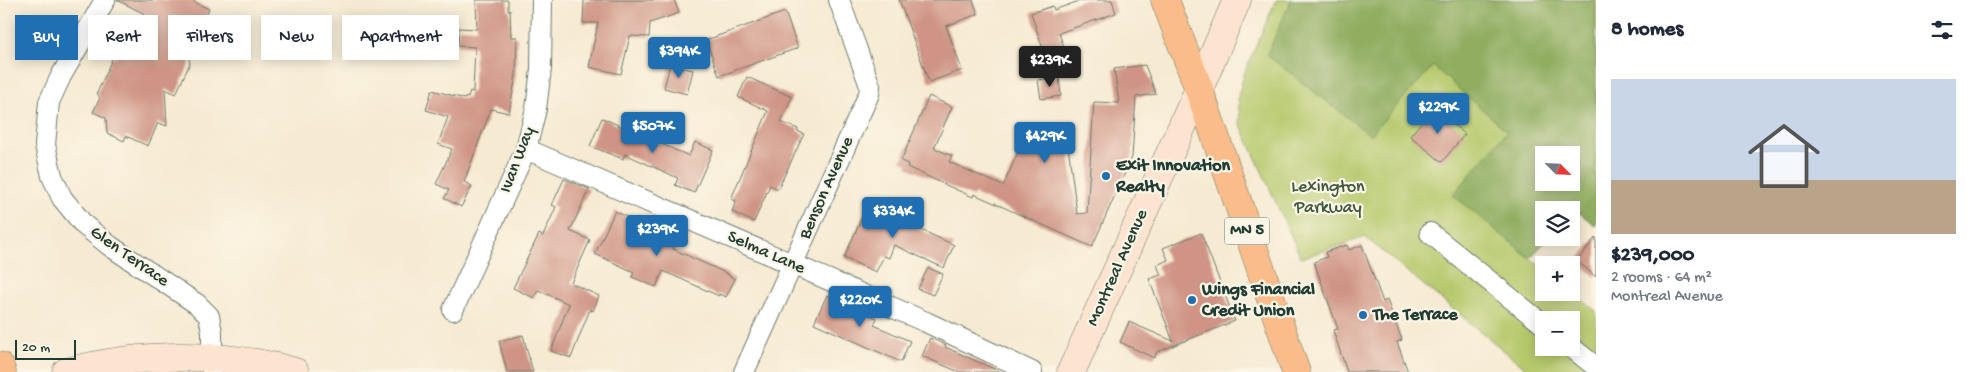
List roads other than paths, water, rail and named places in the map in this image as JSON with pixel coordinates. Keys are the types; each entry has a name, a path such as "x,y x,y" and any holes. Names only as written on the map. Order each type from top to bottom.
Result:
{"main road":[{"name":"MN 5","path":"1165,0 1198,89 1296,372"},
{"path":"0,366 2,372"}],"street":[{"name":"Glen Terrace","path":"105,0 61,76 50,102 45,145 52,176 62,198 84,226 110,246 197,304 209,316 212,366"},
{"name":"Ivan Way","path":"453,310 526,149 536,109 541,69 542,0"},
{"name":"Benson Avenue","path":"744,372 868,94 870,86 839,0"},
{"name":"Montreal Avenue","path":"1071,372 1237,0"},
{"name":"Selma Lane","path":"526,149 926,322 1032,372"},
{"path":"1430,233 1535,318"},
{"path":"1580,354 1596,367"},
{"path":"66,372 116,361 158,358 212,366 251,363 295,372"}],"place":[{"name":"Exit Innovation Realty","path":"1106,176"},
{"name":"Wings Financial Credit Union","path":"1192,300"},
{"name":"The Terrace","path":"1363,315"}],"park label":[{"name":"Lexington Parkway","path":"1328,197"}]}
